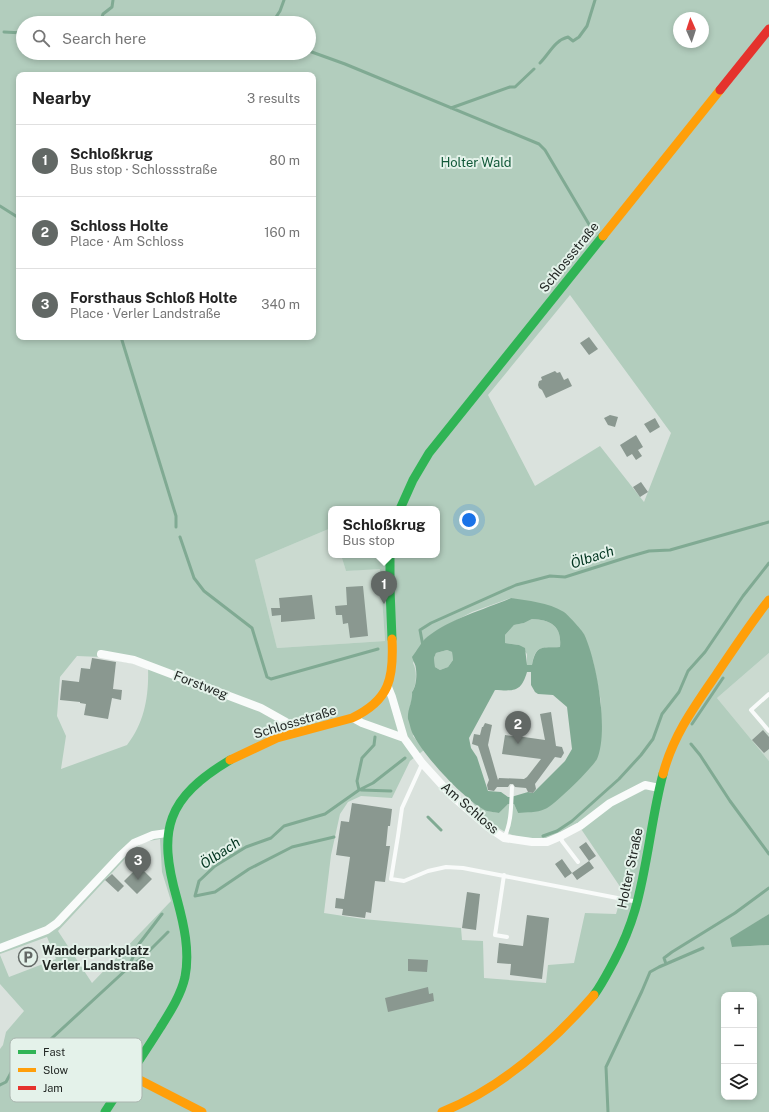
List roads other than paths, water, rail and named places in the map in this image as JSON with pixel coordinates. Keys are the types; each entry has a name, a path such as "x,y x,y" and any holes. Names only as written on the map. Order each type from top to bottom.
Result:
{"main road":[{"name":"Schlossstraße","path":"401,506 405,492 429,453 769,29"},
{"name":"Schlossstraße","path":"142,1056 175,1003 185,977 188,953 184,927 170,872 166,847 167,833 174,813 181,800 202,778 254,747 291,733 353,718 368,710 378,700 388,687 392,674 393,650 389,578 390,558"},
{"name":"Holter Straße","path":"442,1112 481,1094 524,1062 562,1028 599,988 625,937 638,902 664,768 670,750 685,720 769,600"},
{"path":"142,1081 202,1112"},
{"name":"Schlossstraße","path":"105,1112 112,1102"}],"street":[{"name":"Forstweg","path":"101,654 134,660 261,708 286,722 291,733"},
{"name":"Am Schloss","path":"388,687 404,738 422,763 452,796 488,827 504,838 532,842 547,842 580,826 610,803 645,785 660,788"},
{"path":"353,718 362,723 404,738"},
{"path":"0,948 47,930 57,923 134,843 153,835 167,833"}],"lane":[{"path":"769,694 751,710 769,731"},
{"path":"422,763 402,808 391,879 404,881 428,871 446,868 463,868 638,902"},
{"path":"504,838 508,831 512,787"},
{"path":"561,836 578,862"},
{"path":"504,875 495,935 507,937"}],"waterway":[{"path":"102,16 112,7 113,0"},
{"path":"277,16 284,0"},
{"path":"540,63 559,41 568,37 573,41 579,37 587,26 595,0"},
{"path":"4,32 16,33"},
{"path":"316,54 539,144 545,150 590,226"},
{"path":"451,108 510,87 515,87 534,69"},
{"path":"0,206 16,216"},
{"path":"122,340 176,516 176,527"},
{"name":"Ölbach","path":"423,646 420,630 431,623 516,585 550,576 565,577 649,551 670,550 769,522"},
{"path":"180,537 194,578 204,591 252,628 267,677 271,679 378,649"},
{"name":"Ölbach","path":"543,836 557,831 572,821 619,779 641,755 653,739 662,714 679,692 688,671 705,652 743,596 769,563"},
{"path":"692,724 723,678"},
{"name":"Ölbach","path":"334,837 292,847 249,869 215,892 195,896 199,881 215,866 246,847 271,838 284,826 325,814 359,790 357,781 362,758 374,745 375,737"},
{"path":"691,744 769,854"},
{"name":"Ölbach","path":"359,790 373,783 405,758"},
{"name":"Ölbach","path":"361,790 391,791"},
{"name":"Ölbach","path":"428,817 441,830"},
{"path":"666,964 664,958 672,952 735,913 769,888"},
{"name":"Ölbach","path":"52,1038 128,968 139,944 162,914"},
{"name":"Ölbach","path":"129,967 142,958 168,932"},
{"path":"608,1112 606,1067 650,972 703,948"},
{"name":"Ölbach","path":"0,1085 6,1082 10,1075"}],"place":[{"name":"Schloßkrug","path":"384,604"},
{"name":"Schloss Holte","path":"518,744"},
{"name":"Forsthaus Schloß Holte","path":"138,880"},
{"name":"Wanderparkplatz Verler Landstraße","path":"28,957"}],"park label":[{"name":"Holter Wald","path":"476,162"}]}
